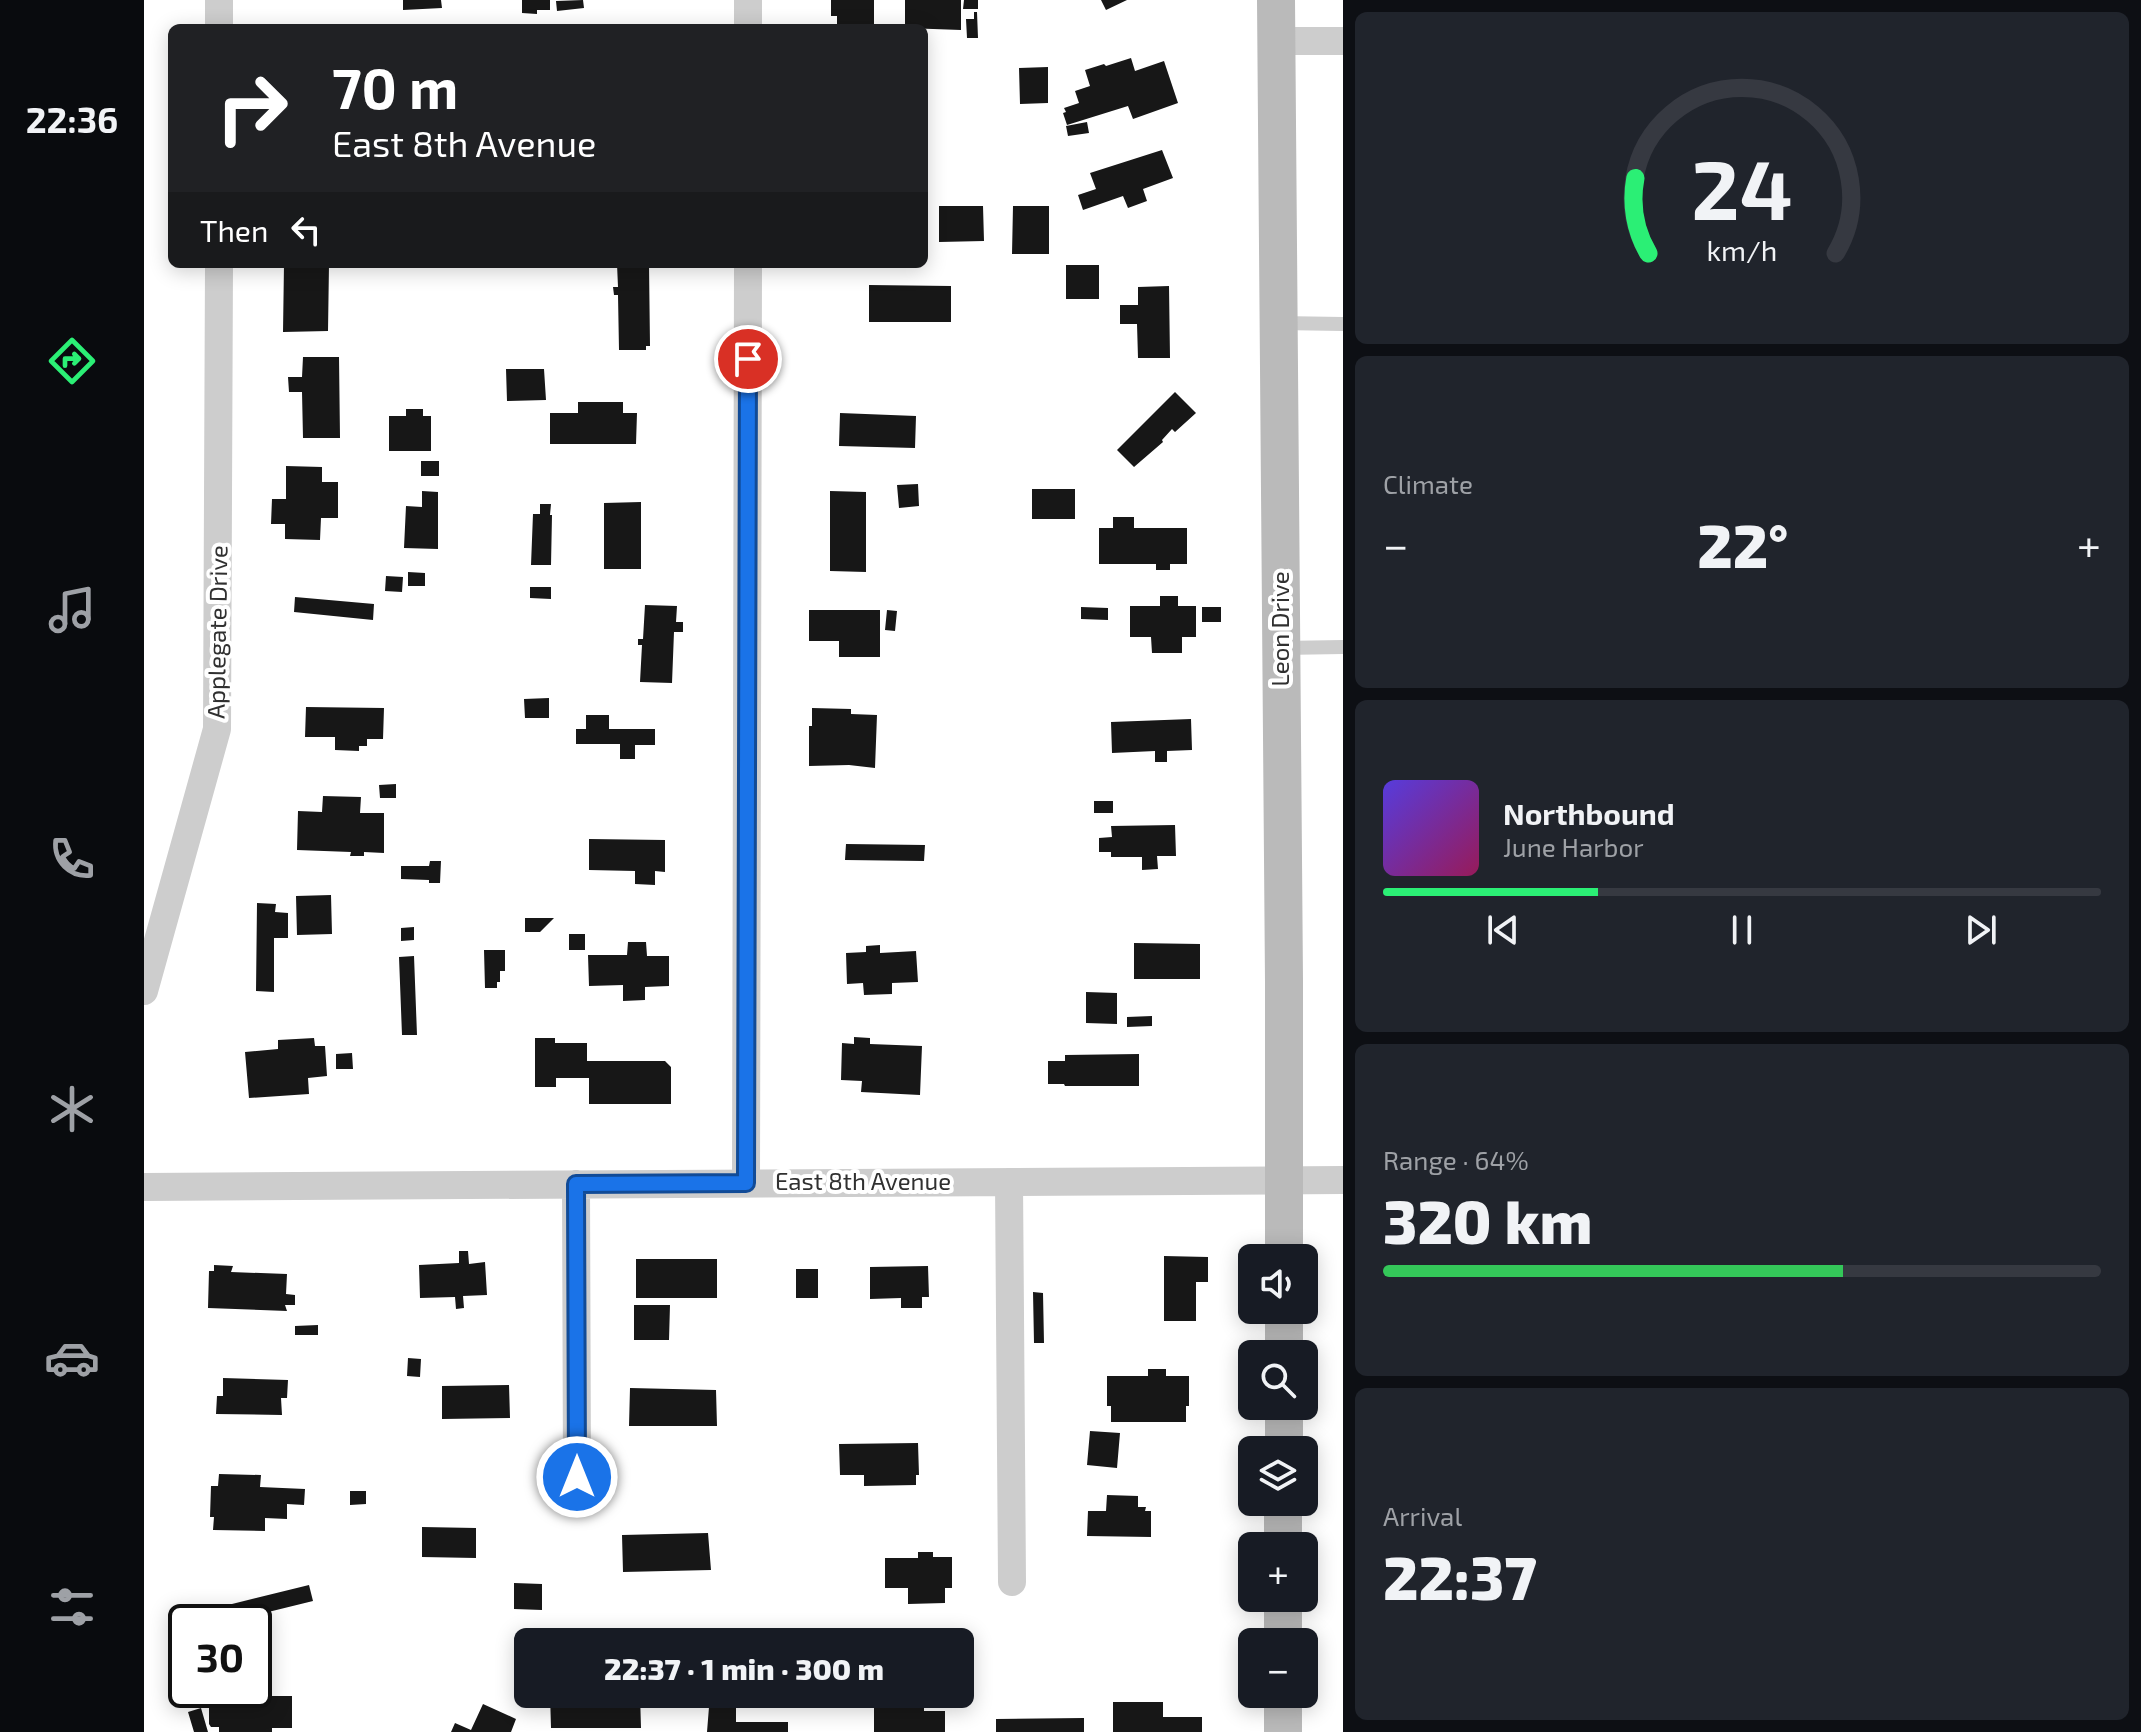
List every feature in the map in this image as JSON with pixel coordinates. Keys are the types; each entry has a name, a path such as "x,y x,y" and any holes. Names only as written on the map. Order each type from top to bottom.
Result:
{"street":[{"path":"219,0 219,24"},
{"path":"748,0 748,24"},
{"name":"Leon Drive","path":"1276,0 1284,1244"},
{"path":"1276,41 1343,41"},
{"name":"Applegate Drive","path":"144,991 217,729 219,268"},
{"path":"746,1183 748,268"},
{"name":"East 8th Avenue","path":"144,1187 1343,1180"},
{"path":"1009,1182 1012,1582"},
{"path":"576,1184 577,1477"},
{"path":"1283,1708 1283,1732"}],"lane":[{"path":"1279,323 1343,324"},
{"path":"1282,648 1343,647"}],"building":[{"path":"403,0 441,0 442,8 403,10"},
{"path":"522,0 550,0 550,10 537,10 537,14 522,13"},
{"path":"583,0 584,8 557,11 556,1"},
{"path":"831,0 874,0 874,24 837,24 837,16 831,16"},
{"path":"905,0 961,0 961,30 928,29 928,24 905,24"},
{"path":"964,0 978,0 978,9 963,9"},
{"path":"1101,0 1127,0 1106,10"},
{"path":"974,12 977,12 978,38 967,38 966,19 974,19"},
{"path":"1131,58 1135,71 1164,61 1178,103 1133,119 1128,106 1067,125 1064,108 1079,103 1075,91 1090,86 1085,70"},
{"path":"1048,67 1048,103 1020,104 1019,68"},
{"path":"1087,122 1089,133 1068,136 1066,126"},
{"path":"1162,150 1173,178 1143,189 1147,201 1128,208 1123,196 1083,210 1078,195 1096,189 1090,173"},
{"path":"939,206 983,206 984,241 939,242"},
{"path":"1013,206 1049,206 1049,254 1012,254"},
{"path":"1066,265 1099,265 1099,299 1066,299"},
{"path":"284,268 329,268 328,331 283,332"},
{"path":"617,268 649,268 650,346 646,346 646,350 619,350 618,295 614,295 613,287 618,287"},
{"path":"869,285 951,286 951,322 869,322"},
{"path":"1169,286 1170,358 1138,358 1137,324 1120,324 1120,305 1138,305 1138,287"},
{"path":"303,357 339,357 340,438 303,438 302,392 289,392 288,377 302,377"},
{"path":"506,369 544,369 546,400 507,401"},
{"path":"1175,392 1196,413 1175,432 1172,429 1163,442 1134,467 1117,450"},
{"path":"578,402 623,402 623,413 637,413 636,444 550,444 550,413 578,413"},
{"path":"406,409 423,409 423,416 431,416 431,451 389,451 389,416 406,416"},
{"path":"840,413 916,416 915,448 839,446"},
{"path":"421,461 439,461 439,476 421,476"},
{"path":"286,466 322,467 322,482 338,482 338,518 321,518 320,540 285,539 285,524 271,524 272,499 286,499"},
{"path":"918,484 919,506 899,508 897,485"},
{"path":"1032,489 1075,489 1075,519 1032,519"},
{"path":"422,491 438,492 438,549 404,548 406,506 422,507"},
{"path":"830,491 866,492 866,572 830,571"},
{"path":"641,502 641,569 604,569 604,503"},
{"path":"540,504 551,504 551,565 531,565 533,514 540,514"},
{"path":"1113,517 1134,517 1134,528 1187,528 1187,564 1170,564 1170,570 1156,570 1156,564 1099,564 1099,528 1113,528"},
{"path":"408,572 425,573 425,586 408,586"},
{"path":"386,576 403,577 402,592 385,591"},
{"path":"530,587 551,587 551,599 530,598"},
{"path":"1160,596 1178,596 1178,606 1196,606 1196,637 1182,637 1182,653 1152,653 1151,637 1130,637 1130,606 1160,606"},
{"path":"295,597 374,604 373,620 294,612"},
{"path":"645,605 677,606 676,622 683,622 683,632 674,632 672,683 640,682 642,645 638,645 638,639 643,639"},
{"path":"1081,607 1108,608 1108,620 1081,619"},
{"path":"1202,607 1221,607 1221,622 1202,622"},
{"path":"809,610 880,610 880,657 839,657 839,641 809,641"},
{"path":"887,610 897,611 895,631 885,630"},
{"path":"549,698 549,718 525,718 524,699"},
{"path":"306,707 384,708 383,739 367,739 367,746 359,746 359,751 335,750 335,737 305,737"},
{"path":"812,708 851,709 851,714 877,715 875,768 809,766"},
{"path":"586,715 609,715 609,729 655,729 655,745 635,745 635,759 620,759 620,744 576,744 576,729 586,729"},
{"path":"1191,719 1192,750 1167,751 1167,762 1155,762 1155,751 1112,753 1111,722"},
{"path":"396,784 396,798 380,798 379,785"},
{"path":"323,796 361,797 360,813 384,813 384,853 364,852 364,856 350,856 351,852 297,850 298,811 322,812"},
{"path":"1094,801 1113,801 1113,813 1094,813"},
{"path":"1175,825 1176,856 1157,856 1158,869 1142,870 1142,857 1111,857 1111,852 1099,852 1099,838 1112,837 1111,826"},
{"path":"589,839 665,840 665,872 655,871 655,885 635,884 635,871 589,870"},
{"path":"846,844 925,845 924,861 845,860"},
{"path":"430,861 441,861 440,883 401,879 401,866 429,866"},
{"path":"331,895 332,934 297,935 296,896"},
{"path":"257,903 276,904 275,912 288,913 288,938 274,938 274,992 256,991"},
{"path":"525,918 554,918 540,932 525,932"},
{"path":"414,927 414,940 401,941 401,928"},
{"path":"569,934 585,934 585,950 569,950"},
{"path":"628,942 646,942 647,956 669,956 669,986 645,987 645,1000 623,1001 623,985 589,986 588,955 627,955"},
{"path":"1134,943 1200,944 1200,979 1134,979"},
{"path":"880,945 880,953 916,951 918,982 892,983 892,994 864,995 863,983 847,984 846,953 866,952 866,946"},
{"path":"484,950 505,950 505,971 500,971 497,988 485,988"},
{"path":"414,956 417,1035 402,1035 399,957"},
{"path":"1086,992 1117,993 1117,1024 1086,1023"},
{"path":"1152,1016 1152,1026 1127,1027 1127,1017"},
{"path":"854,1037 870,1038 870,1044 922,1046 920,1095 861,1092 862,1081 841,1080 842,1043 854,1044"},
{"path":"314,1038 315,1046 325,1046 327,1076 308,1078 309,1094 249,1098 245,1052 278,1049 278,1040"},
{"path":"535,1038 555,1038 555,1043 587,1043 587,1061 665,1061 671,1067 671,1104 589,1104 589,1078 556,1078 556,1087 535,1087"},
{"path":"352,1053 353,1069 336,1069 336,1054"},
{"path":"1139,1054 1139,1086 1048,1084 1048,1061 1065,1061 1065,1055"},
{"path":"459,1251 468,1251 469,1264 485,1262 487,1295 463,1296 464,1308 456,1309 455,1297 420,1298 419,1265 459,1263"},
{"path":"1164,1256 1208,1257 1208,1282 1196,1282 1196,1321 1164,1321"},
{"path":"636,1259 717,1259 717,1298 636,1298"},
{"path":"214,1265 233,1266 231,1272 287,1274 286,1294 295,1295 295,1305 285,1305 287,1311 208,1308 209,1271 214,1271"},
{"path":"928,1266 929,1297 922,1297 922,1308 901,1308 901,1298 870,1299 870,1267"},
{"path":"796,1269 818,1269 818,1298 796,1298"},
{"path":"1033,1292 1043,1293 1044,1343 1034,1343"},
{"path":"634,1305 670,1305 669,1340 634,1340"},
{"path":"318,1325 318,1335 295,1335 295,1326"},
{"path":"408,1358 421,1359 420,1377 407,1376"},
{"path":"1148,1369 1166,1369 1166,1376 1189,1376 1186,1422 1111,1422 1111,1406 1107,1406 1107,1376 1148,1376"},
{"path":"223,1378 288,1380 287,1398 281,1398 282,1415 216,1414 217,1396 223,1396"},
{"path":"509,1385 510,1418 442,1419 442,1386"},
{"path":"630,1388 716,1390 717,1426 629,1426"},
{"path":"1090,1431 1120,1433 1117,1468 1087,1465"},
{"path":"918,1443 919,1475 916,1475 916,1485 864,1486 864,1475 840,1475 839,1444"},
{"path":"219,1474 261,1475 260,1487 305,1489 304,1505 287,1504 287,1519 265,1518 265,1531 213,1530 214,1517 210,1517 211,1486 218,1486"},
{"path":"350,1491 366,1491 366,1504 350,1505"},
{"path":"1107,1495 1138,1496 1138,1507 1151,1511 1151,1537 1087,1536 1088,1511 1106,1511"},
{"path":"422,1527 476,1528 476,1558 422,1557"},
{"path":"708,1533 711,1570 623,1572 622,1535"},
{"path":"918,1552 933,1552 933,1557 952,1557 952,1588 945,1588 945,1603 908,1604 908,1588 885,1588 885,1558 918,1558"},
{"path":"514,1583 542,1584 542,1610 514,1609"},
{"path":"309,1585 313,1601 272,1611 272,1604 232,1604"},
{"path":"272,1696 292,1696 292,1728 272,1728 272,1732 219,1732 219,1727 209,1724 209,1708 272,1708"},
{"path":"1113,1702 1163,1702 1163,1717 1202,1717 1202,1732 1113,1732"},
{"path":"483,1704 516,1719 511,1732 451,1732 455,1723 471,1730"},
{"path":"201,1708 208,1732 194,1732 188,1712"},
{"path":"550,1708 640,1708 641,1728 551,1728"},
{"path":"709,1708 736,1708 736,1722 788,1722 788,1732 707,1732"},
{"path":"874,1708 945,1711 945,1732 874,1732"},
{"path":"1084,1718 1084,1732 996,1732 996,1719"}],"route":[{"path":"577,1477 576,1184 746,1183 748,359"}]}
